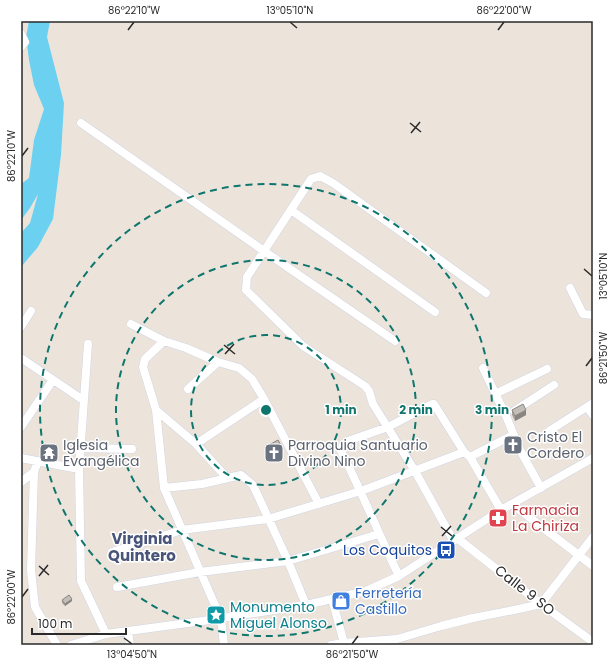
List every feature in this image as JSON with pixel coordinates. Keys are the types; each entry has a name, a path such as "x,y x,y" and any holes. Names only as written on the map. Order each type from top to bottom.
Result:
{"street":[{"path":"80,123 395,341"},
{"path":"455,539 415,470 374,404 369,391 364,386 303,346 246,290 247,276 311,179 320,176 333,183 486,293"},
{"path":"291,210 435,312"},
{"path":"570,288 581,312 585,315 593,315"},
{"path":"21,327 31,310"},
{"path":"131,324 164,341 186,348 218,362 239,368 252,379 319,504"},
{"path":"164,341 145,359 144,367 156,410 164,488 221,619 224,645"},
{"path":"88,344 79,469 80,581 106,634"},
{"path":"21,358 83,400"},
{"path":"188,389 218,362"},
{"path":"482,368 506,416 513,436 541,488"},
{"path":"495,394 548,369"},
{"path":"21,427 53,380"},
{"path":"506,416 554,385"},
{"path":"196,444 264,399"},
{"path":"399,576 379,534 361,490 341,451 343,445 348,441 388,427 434,404 501,510"},
{"path":"549,431 590,405 593,415"},
{"path":"156,410 196,444 227,478"},
{"path":"112,552 182,530 268,519 361,490 415,470 467,455 513,436"},
{"path":"81,448 132,449"},
{"path":"21,458 79,469"},
{"path":"71,645 106,634 221,619 306,605 366,591 399,576 501,510 593,458"},
{"path":"38,461 34,472 31,570 35,607 57,645"},
{"path":"21,482 34,472"},
{"path":"164,488 202,484 241,475 253,485 306,605"},
{"path":"512,504 593,566"},
{"path":"117,587 200,572 288,562 379,534"},
{"path":"331,645 344,643 399,642 467,619 541,604 593,536"},
{"name":"Calle 9 SO","path":"455,539 593,642"},
{"path":"332,599 344,643"},
{"path":"128,632 130,645"}],"water":[{"path":"29,21 50,21 47,37 64,103 61,155 53,219 38,247 21,267 21,233 30,223 38,194 21,220 21,184 29,178 34,140 44,109 34,85 29,60 26,37"}],"building":[{"path":"523,404 526,410 515,416 512,410"},
{"path":"514,439 517,445 513,447 510,441"},
{"path":"278,440 283,449 270,456 265,447"},
{"path":"69,595 72,599 65,604 62,600"}],"place":[{"name":"Cristo El Cordero","path":"513,445"},
{"name":"Iglesia Evangélica","path":"49,453"},
{"name":"Parroquia Santuario Divino Nino","path":"274,453"},
{"name":"Farmacia La Chiriza","path":"498,518"},
{"name":"Los Coquitos","path":"446,550"},
{"name":"Ferretería Castillo","path":"341,601"},
{"name":"Monumento Miguel Alonso","path":"216,615"}],"district":[{"name":"Virginia Quintero","path":"142,548"}]}
